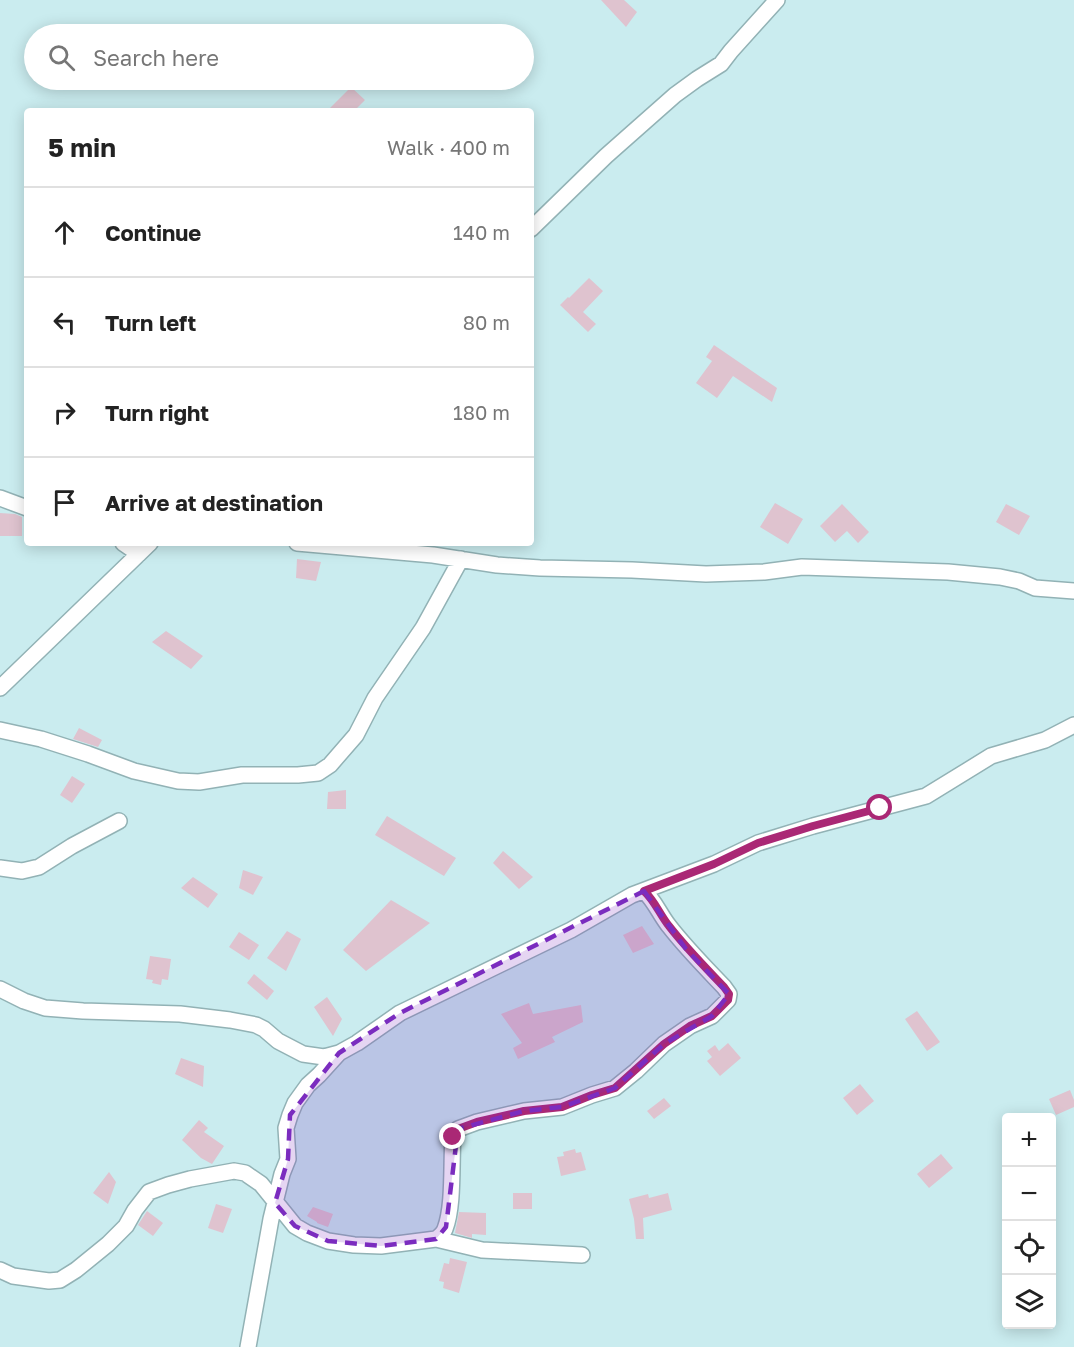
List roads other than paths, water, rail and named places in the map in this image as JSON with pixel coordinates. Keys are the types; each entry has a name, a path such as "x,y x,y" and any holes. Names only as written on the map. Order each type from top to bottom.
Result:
{"street":[{"path":"534,226 606,156 675,95 722,64 777,0"},
{"path":"0,498 24,507"},
{"path":"127,546 139,554"},
{"path":"0,688 147,546"},
{"path":"331,546 540,568 706,574 764,572 802,567 948,572 1000,577 1019,581 1035,588 1074,591"},
{"path":"0,730 41,739 88,753 134,771 178,781 199,782 242,775 318,773 330,765 356,735 375,698 423,628 461,559"},
{"path":"0,989 45,1008 180,1014 256,1025 278,1041 303,1054 324,1057 339,1053 357,1043 400,1013 571,930 632,895 714,864 758,843 926,796 991,756 1045,740 1074,725"},
{"path":"0,868 22,871 39,867 119,821"},
{"path":"0,1270 13,1276 49,1281 60,1280 76,1270 120,1232 149,1192 190,1179 234,1171 246,1173 261,1184 295,1226 328,1241 381,1246 436,1239 442,1235 446,1227 450,1201 453,1137 458,1129 524,1111 562,1107 615,1088 664,1044 690,1026 712,1016 728,1000 729,994 724,987 686,949 665,921 652,898 644,891"},
{"path":"248,1347 264,1253 282,1174 288,1159 286,1128 295,1103 308,1085 339,1053"},
{"path":"436,1239 482,1250 582,1255"}]}
